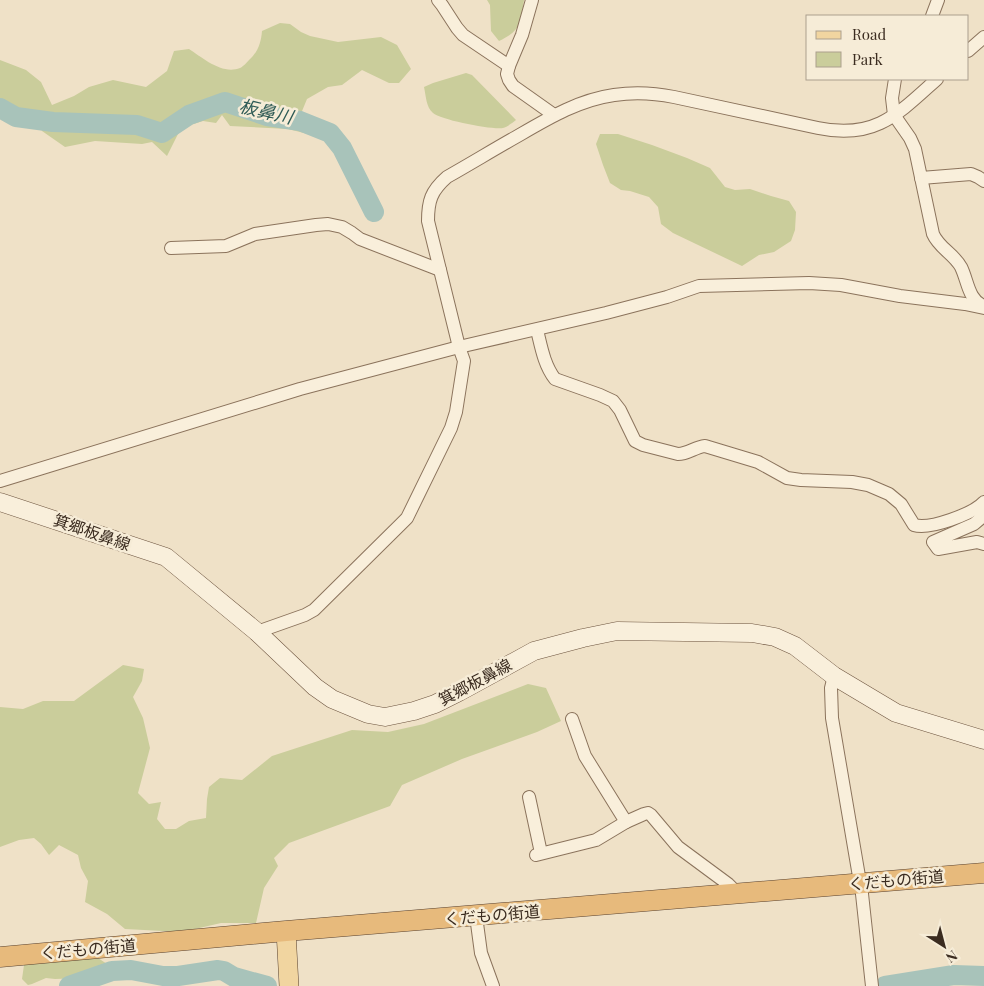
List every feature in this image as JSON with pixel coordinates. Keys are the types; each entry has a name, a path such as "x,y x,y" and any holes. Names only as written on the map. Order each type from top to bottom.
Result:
{"highway":[{"name":"くだもの街道","path":"0,957 286,931 984,873"}],"main road":[{"name":"箕郷板鼻線","path":"0,502 166,558 257,632 315,687 332,699 368,714 385,717 435,704 534,651 583,638 617,631 752,633 775,637 795,646 834,676 896,713 984,740"},
{"path":"286,931 289,986"}],"street":[{"path":"438,0 463,36 509,66"},
{"path":"532,0 522,35 507,74 513,86 554,115"},
{"path":"932,15 938,0"},
{"path":"969,50 984,37"},
{"path":"895,80 892,98 894,115 910,138 915,149 935,239 958,263 971,295 976,302 984,307"},
{"path":"257,632 314,610 407,518 451,428 456,412 464,361 428,221 431,196 439,184 447,177 554,115 580,104 612,95 652,93 833,131 859,130 874,126 902,110 936,80"},
{"path":"921,178 971,174 984,181"},
{"path":"171,248 226,246 255,234 328,224 342,227 360,239 440,270"},
{"path":"0,482 300,389 459,347 537,330 668,297 699,286 809,283 841,285 900,296 984,307"},
{"path":"537,330 550,374 555,379 614,401 635,441 643,445 678,454 684,454 698,447 705,446 758,462 787,478 852,482 868,485 889,494 902,504 914,525 919,527 965,515 982,504"},
{"path":"982,504 981,518 974,524 933,542 938,549 976,542 984,544"},
{"path":"834,676 831,688 832,718 860,883 872,984"},
{"path":"572,719 585,756 626,822"},
{"path":"529,797 539,854 596,840 626,822 648,813 678,847 728,884 735,894"},
{"path":"476,916 481,953 493,986"}],"green space":[{"path":"487,0 524,0 519,25 512,33 499,41 491,31 490,5"},
{"path":"280,23 290,24 310,36 338,42 381,37 397,45 411,69 399,83 389,83 362,70 342,85 328,87 307,99 300,116 330,127 339,156 326,140 288,129 230,126 222,115 216,123 203,121 181,128 167,156 152,142 142,144 95,141 65,147 42,131 35,114 0,103 0,60 26,70 41,82 52,105 74,96 89,87 113,80 146,87 167,71 174,51 189,49 220,67 233,70 240,68 244,66 257,50 262,31"},
{"path":"466,73 472,75 516,120 510,125 497,128 456,121 433,113 428,105 424,87"},
{"path":"600,134 618,134 687,158 710,168 725,187 735,190 750,189 789,201 796,212 795,230 791,241 774,252 759,255 742,266 673,233 661,224 658,207 649,197 621,190 610,183 596,144"},
{"path":"123,665 144,669 142,681 133,697 143,718 150,748 138,793 149,804 161,802 157,819 165,829 176,829 189,821 206,818 209,787 220,778 242,780 272,756 352,730 388,732 424,724 528,684 546,688 561,721 537,732 462,759 402,785 390,806 289,843 274,858 278,866 264,888 256,923 221,923 182,932 125,929 107,914 85,902 88,881 81,868 78,855 59,845 49,855 34,838 19,840 0,847 0,707 23,709 43,701 74,701"},
{"path":"98,958 107,964 106,970 83,978 46,978 28,985 22,979 24,965 35,960"}],"waterway":[{"name":"板鼻川","path":"0,108 16,117 53,122 137,125 162,133 189,115 225,102 267,116 300,121 330,133 342,148 374,212"},
{"path":"69,986 112,971 131,970 163,976 178,976 218,970 234,977 267,986"},
{"path":"885,986 954,975 984,976"}]}
